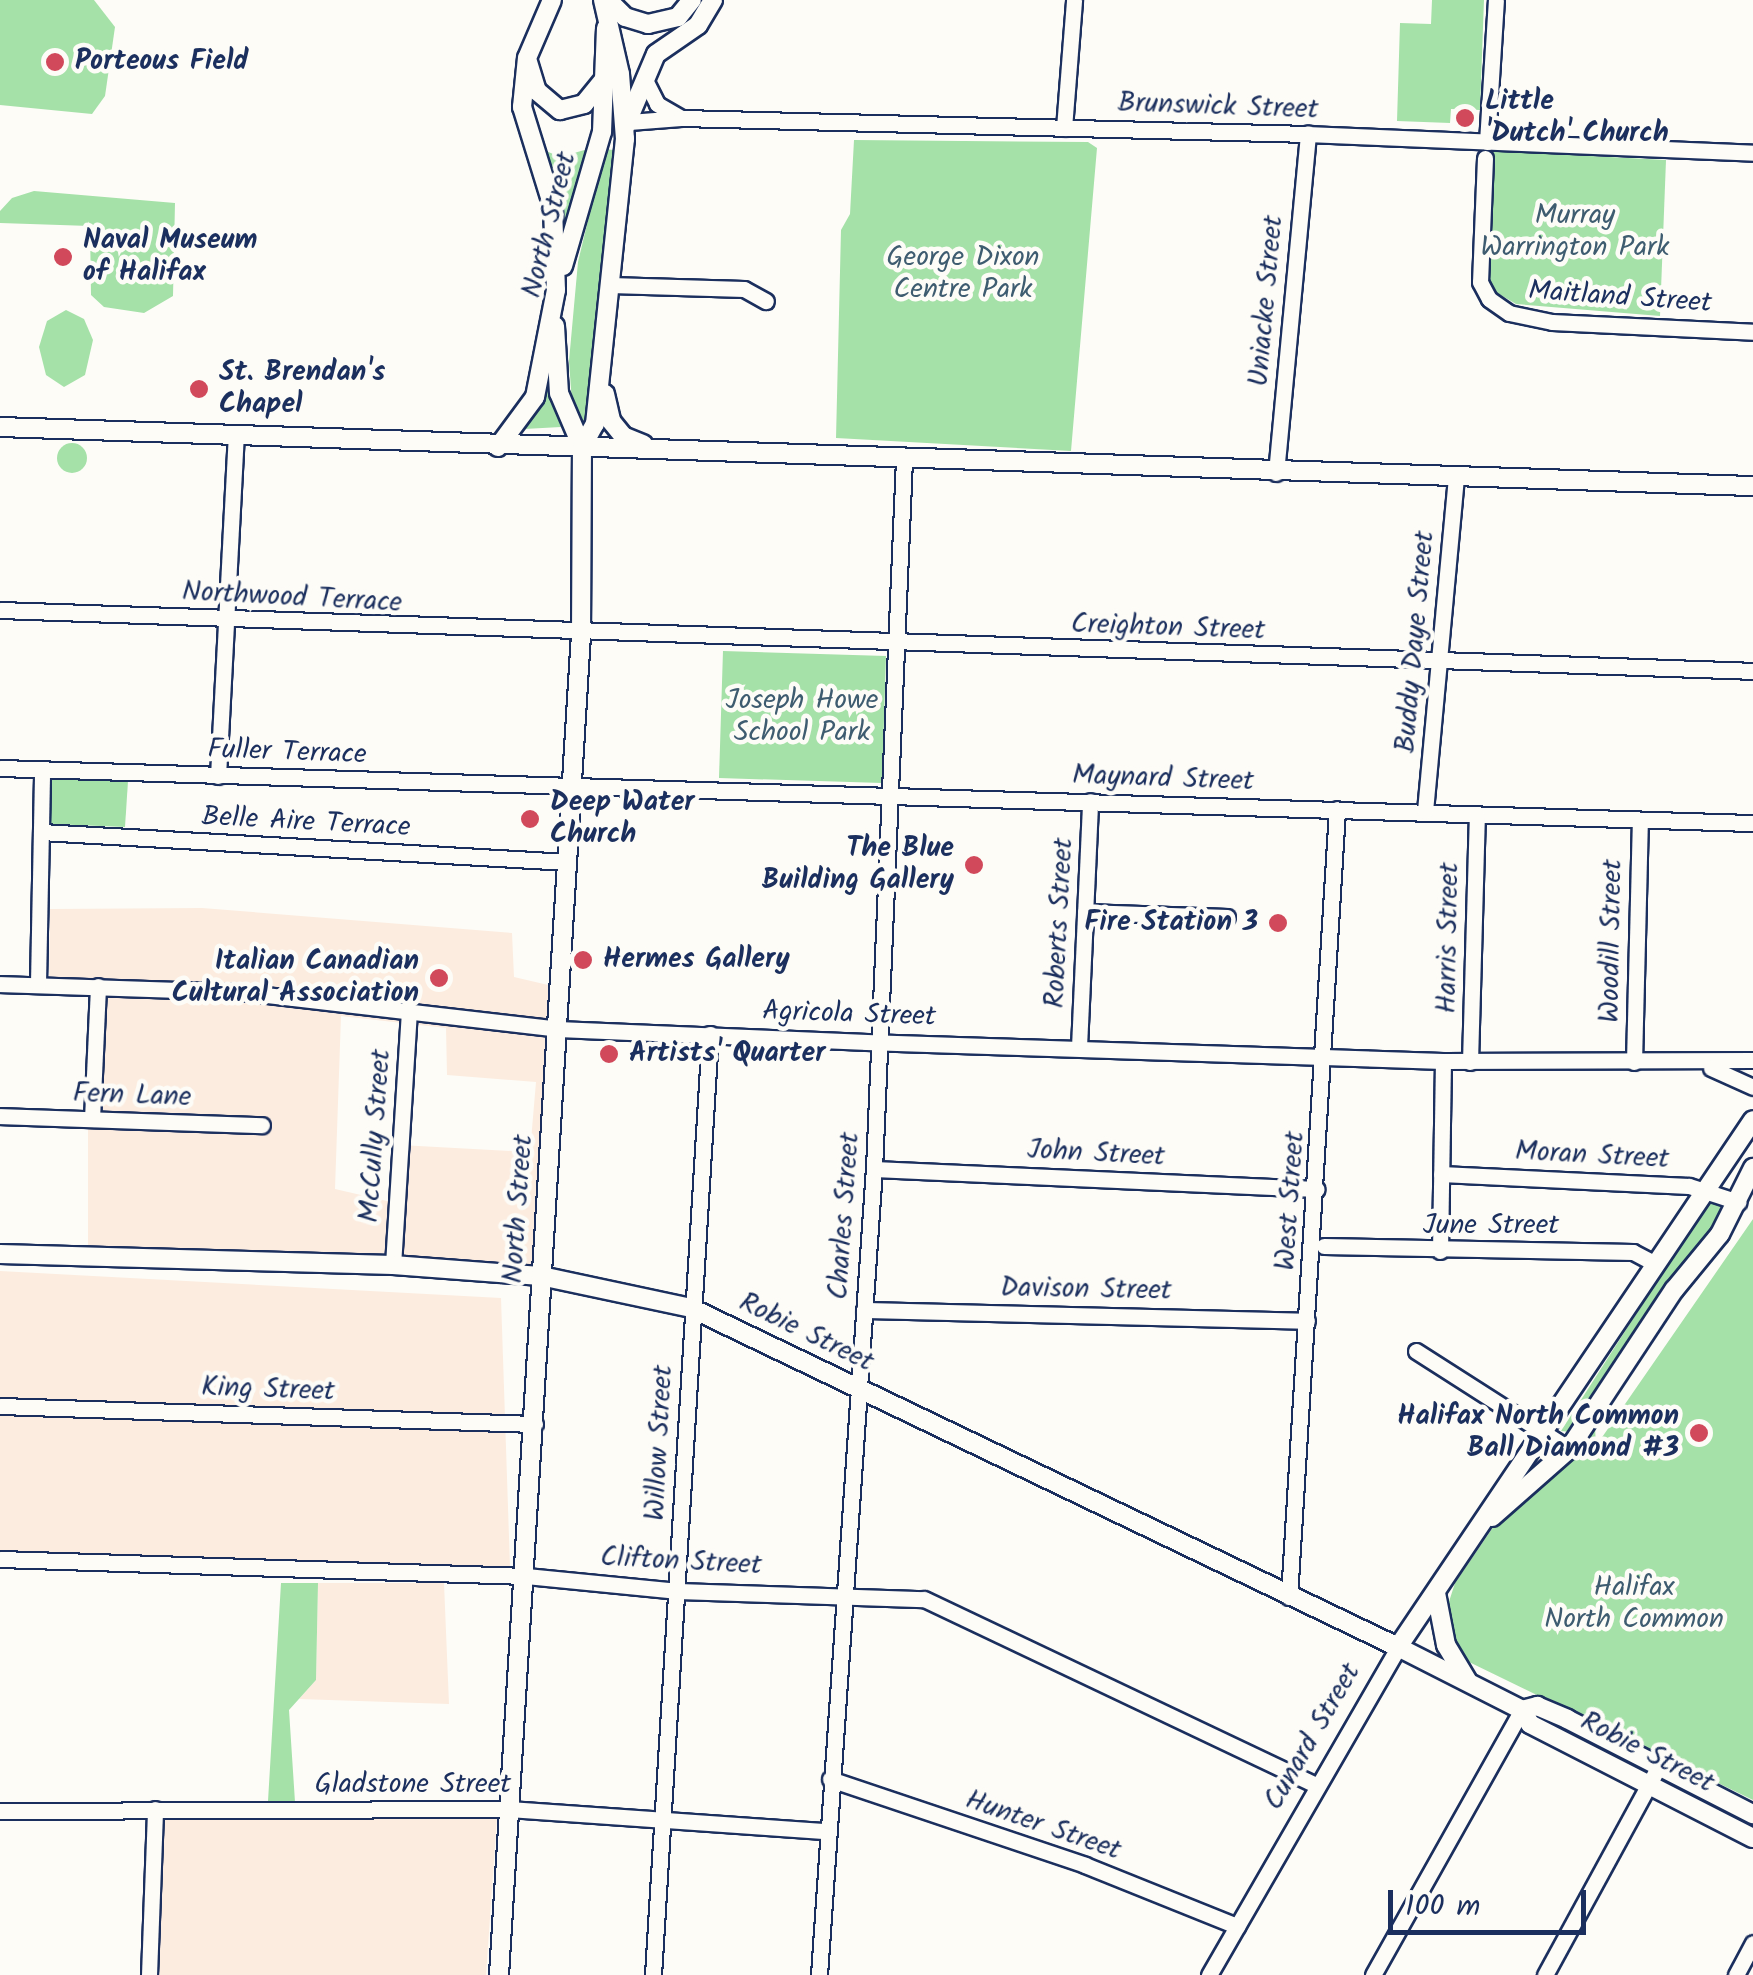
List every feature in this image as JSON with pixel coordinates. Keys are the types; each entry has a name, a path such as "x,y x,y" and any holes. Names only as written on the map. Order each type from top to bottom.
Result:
{"main road":[{"path":"498,447 535,397 556,290 553,207 522,107 527,58 552,0"},
{"path":"605,0 624,17 648,24 678,17 692,0"},
{"path":"605,0 627,125"},
{"path":"627,125 656,54 698,25 713,0"},
{"name":"North Street","path":"498,1975 526,1576 581,635 582,447 559,393 556,290 602,132 607,23"},
{"path":"527,58 537,91 560,110 584,104 604,78"},
{"name":"North Street","path":"582,447 595,424 627,125"},
{"path":"602,368 611,421 623,436 658,450"},
{"path":"0,426 498,447 1753,486"},
{"name":"Cunard Street","path":"1398,1646 1656,1264 1712,1188 1753,1120"},
{"name":"Cunard Street","path":"1476,1534 1568,1449 1738,1202 1753,1168"},
{"name":"Robie Street","path":"0,1254 393,1265 541,1276 691,1308 1398,1646 1522,1710 1530,1724 1753,1838"},
{"path":"1436,1592 1446,1645 1468,1682"},
{"name":"Robie Street","path":"1522,1710 1537,1706 1753,1814"}],"street":[{"path":"1064,128 1074,0"},
{"path":"1486,150 1496,0"},
{"path":"644,78 656,104 682,118"},
{"name":"Brunswick Street","path":"627,125 682,118 1308,134 1486,150 1753,153"},
{"name":"Uniacke Street","path":"1276,472 1308,134"},
{"name":"Maitland Street","path":"1486,150 1478,249 1488,299 1524,319 1753,332"},
{"path":"610,285 744,289 766,301"},
{"path":"218,776 236,438"},
{"name":"Charles Street","path":"819,1975 874,1168 904,460"},
{"name":"Buddy Daye Street","path":"1425,811 1456,478"},
{"name":"Northwood Terrace","path":"0,610 581,635"},
{"name":"Creighton Street","path":"581,635 1753,671"},
{"name":"Fuller Terrace","path":"0,768 572,788"},
{"path":"38,984 42,771"},
{"name":"Maynard Street","path":"572,788 1753,823"},
{"name":"Roberts Street","path":"1080,1047 1090,801"},
{"name":"West Street","path":"1290,1597 1327,1058 1337,809"},
{"name":"Harris Street","path":"1470,1062 1477,815"},
{"name":"Woodill Street","path":"1634,1062 1640,820"},
{"name":"Belle Aire Terrace","path":"42,832 568,862"},
{"path":"1086,912 1226,917"},
{"name":"Agricola Street","path":"0,984 240,992 559,1028 880,1042 1470,1062 1698,1064 1753,1060"},
{"path":"92,1119 98,986"},
{"name":"McCully Street","path":"393,1265 409,1010"},
{"name":"Willow Street","path":"653,1975 710,1034"},
{"path":"1440,1250 1443,1061"},
{"name":"Agricola Street","path":"1698,1064 1753,1087"},
{"name":"Fern Lane","path":"0,1116 262,1125"},
{"name":"John Street","path":"874,1168 1316,1189"},
{"name":"Moran Street","path":"1441,1174 1712,1188 1738,1202"},
{"name":"June Street","path":"1324,1246 1633,1252 1656,1264"},
{"name":"Davison Street","path":"864,1310 1307,1321"},
{"path":"1416,1351 1568,1449"},
{"name":"King Street","path":"0,1406 535,1424"},
{"name":"Clifton Street","path":"0,1559 526,1576 678,1591 843,1593 924,1599 1317,1786"},
{"name":"Cunard Street","path":"1209,1975 1398,1646"},
{"path":"1373,1975 1522,1710"},
{"path":"1545,1975 1659,1766"},
{"name":"Hunter Street","path":"830,1779 1086,1865 1237,1926"},
{"name":"Gladstone Street","path":"0,1811 509,1809 826,1831"},
{"path":"149,1975 156,1810"},
{"path":"1736,1975 1753,1943"}],"shaded area":[{"path":"202,908 512,933 514,977 561,988 544,1282 88,1256 88,986 49,986 50,909","holes":["341,1016 446,1028 447,1075 536,1082 530,1152 400,1145 400,1204 335,1189"]},
{"path":"0,1271 501,1298 510,1567 0,1556"},
{"path":"318,1583 444,1583 449,1704 299,1699 316,1680"},
{"path":"155,1802 498,1803 486,1975 149,1975"}],"green space":[{"name":"Porteous Field","path":"0,0 94,0 115,27 105,96 92,114 0,105"},
{"path":"1432,0 1484,0 1480,110 1451,109 1450,123 1397,121 1400,23 1431,24"},
{"name":"George Dixon Centre Park","path":"854,140 1088,142 1097,148 1071,451 836,438 841,230 850,214"},
{"path":"537,147 560,157 588,149 568,221 562,221"},
{"path":"605,149 613,150 585,423 572,403 569,361 578,262"},
{"name":"Murray Warrington Park","path":"1493,151 1666,160 1660,316 1516,304 1494,291 1486,272"},
{"path":"34,191 175,203 173,296 144,313 104,307 91,295 90,226 0,223 0,211 12,198"},
{"path":"66,310 84,319 93,340 85,375 64,387 46,375 39,347 47,321"},
{"path":"545,382 561,427 524,429 540,404"},
{"path":"72,443 82,448 87,458 82,468 72,473 62,468 57,458 62,448"},
{"name":"Joseph Howe School Park","path":"723,651 886,656 882,783 719,778"},
{"path":"51,778 128,781 125,827 51,824"},
{"path":"1718,1198 1723,1218 1570,1432 1561,1431 1710,1199"},
{"name":"Halifax North Common","path":"1753,1219 1753,1800 1469,1662 1452,1641 1445,1614 1455,1583 1500,1517 1595,1427 1596,1446"},
{"path":"281,1583 318,1583 316,1680 289,1710 295,1802 268,1801"}],"place":[{"name":"Porteous Field","path":"55,62"},
{"name":"Little 'Dutch' Church","path":"1465,118"},
{"name":"Naval Museum of Halifax","path":"63,257"},
{"name":"St. Brendan's Chapel","path":"199,389"},
{"name":"Deep Water Church","path":"530,819"},
{"name":"The Blue Building Gallery","path":"974,865"},
{"name":"Fire Station 3","path":"1278,923"},
{"name":"Hermes Gallery","path":"583,960"},
{"name":"Italian Canadian Cultural Association","path":"439,978"},
{"name":"Artists' Quarter","path":"609,1054"},
{"name":"Halifax North Common Ball Diamond #3","path":"1699,1433"}]}
